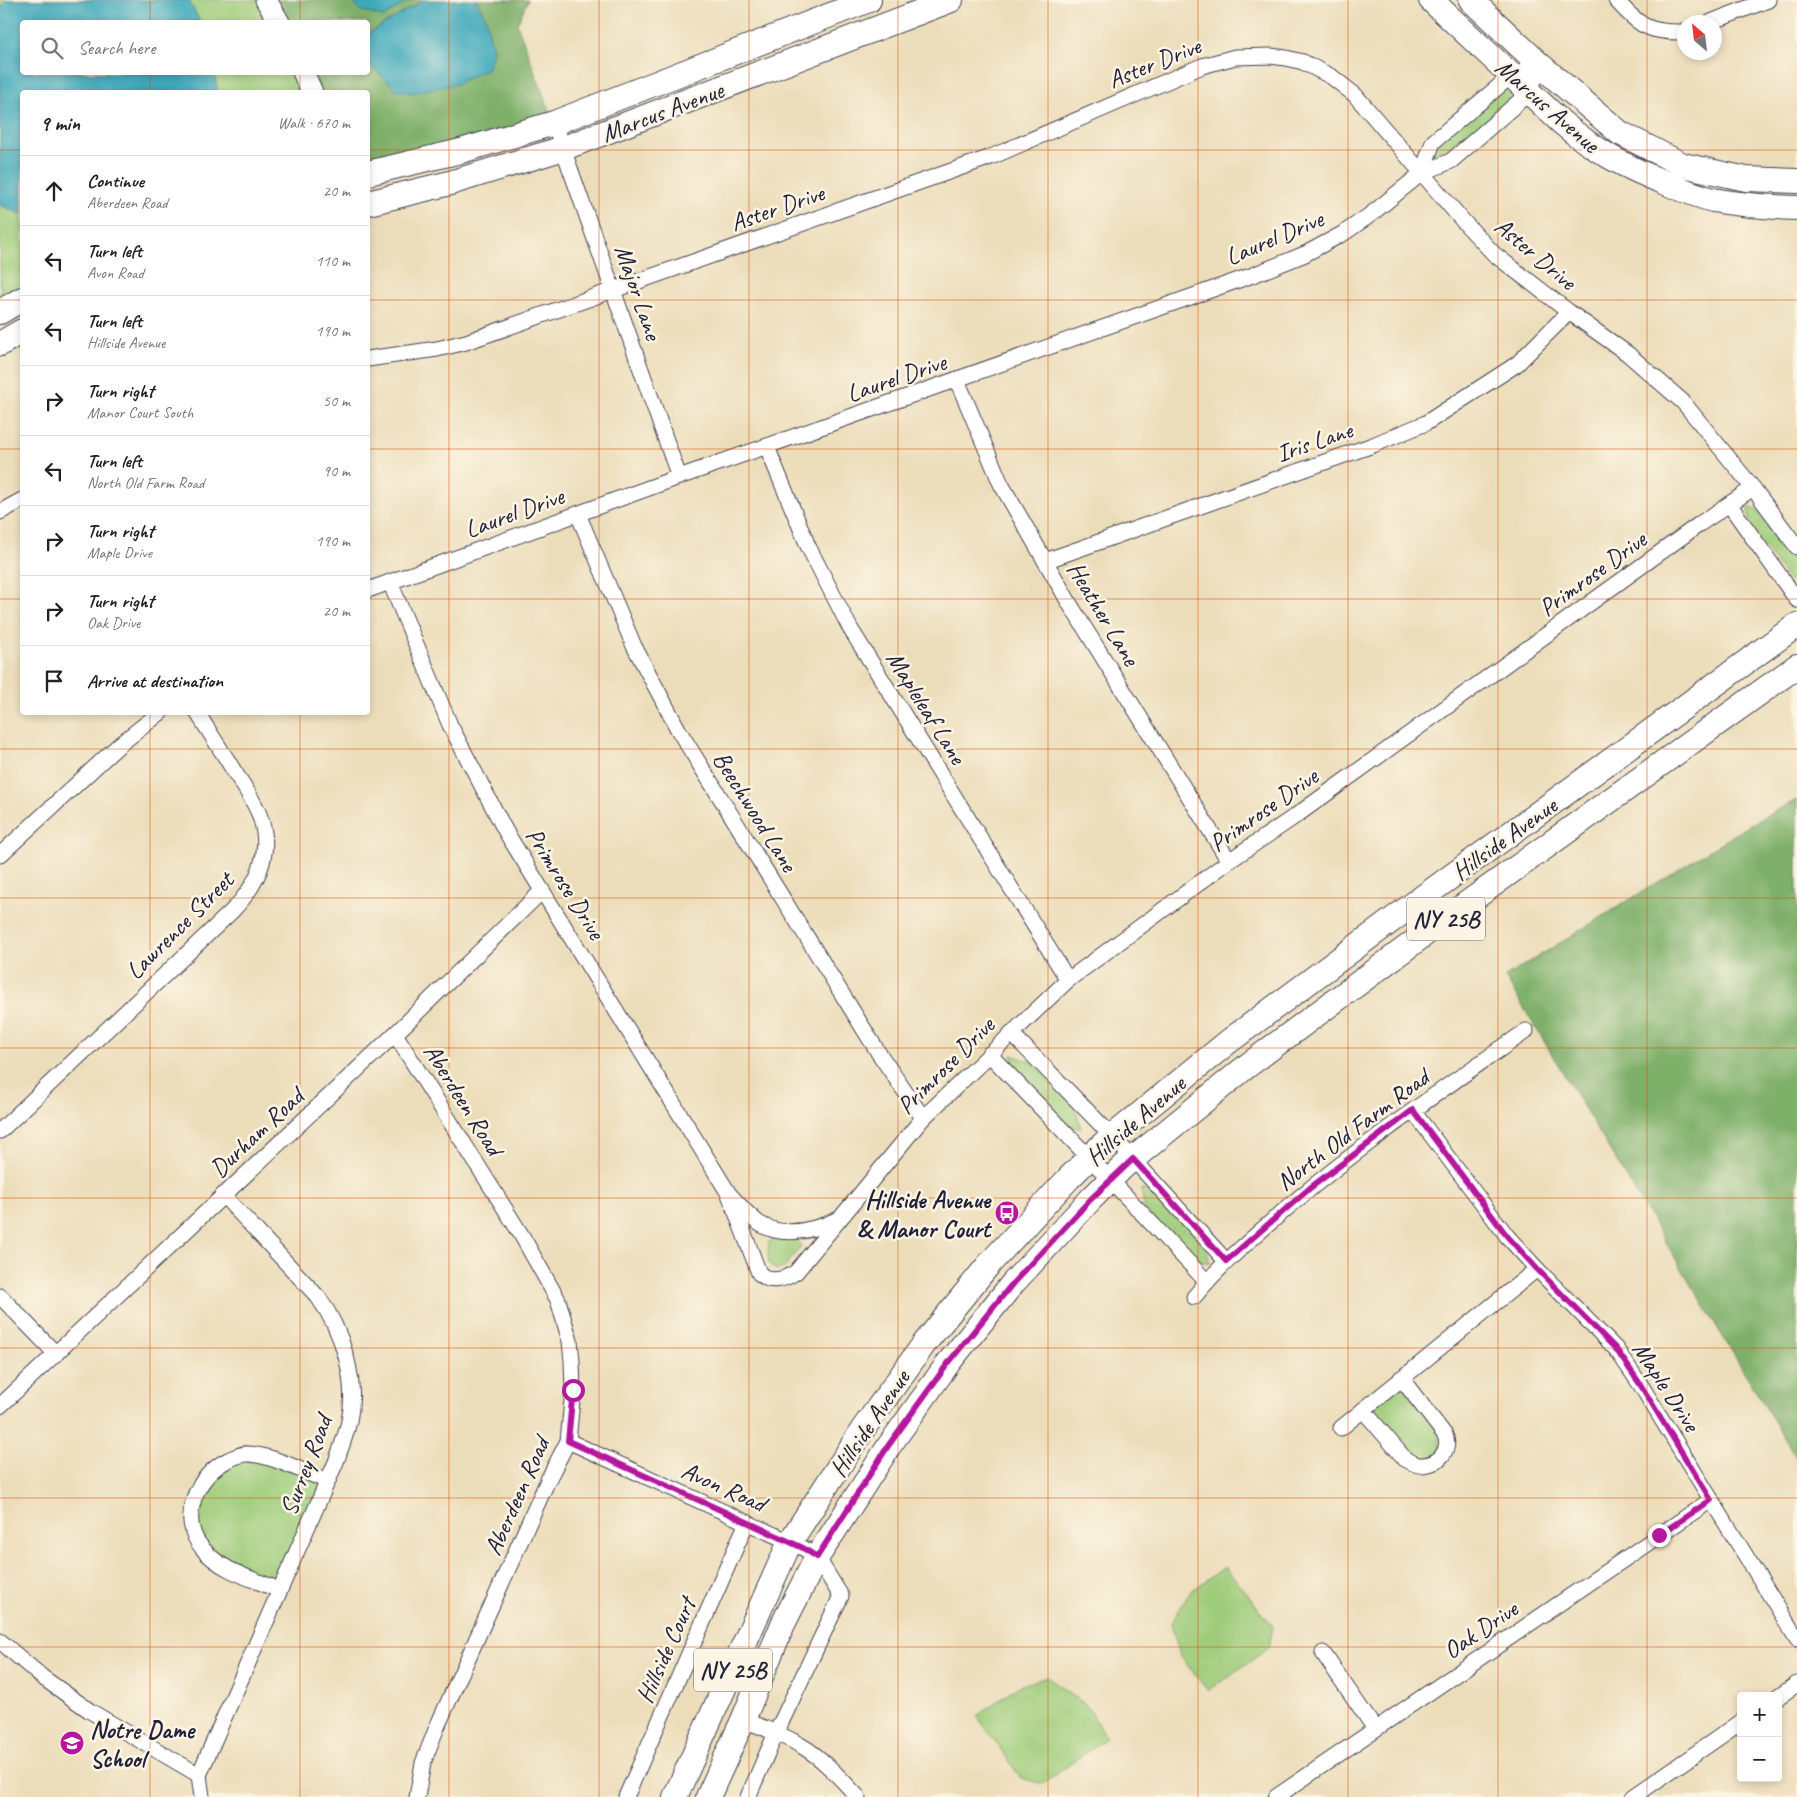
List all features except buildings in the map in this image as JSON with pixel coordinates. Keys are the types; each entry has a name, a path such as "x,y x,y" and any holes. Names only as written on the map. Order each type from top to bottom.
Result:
{"main road":[{"name":"Marcus Avenue","path":"370,173 453,153 554,123 869,0"},
{"name":"Marcus Avenue","path":"370,203 450,183 564,148 951,0"},
{"name":"Marcus Avenue","path":"1430,0 1579,137 1607,156 1637,172 1711,199 1754,206 1797,208"},
{"name":"Marcus Avenue","path":"1471,0 1540,65 1620,133 1683,165 1746,179 1797,181"},
{"path":"0,312 20,300"},
{"path":"0,344 20,332"},
{"name":"Hillside Avenue","path":"675,1797 790,1542 863,1429 924,1344 990,1262 1123,1149 1228,1042 1415,903 1797,625"},
{"name":"Hillside Avenue","path":"1123,1149 1247,1066 1441,922 1797,666"},
{"name":"Hillside Avenue","path":"708,1797 783,1624 817,1557 888,1446 949,1362 1101,1169"}],"street":[{"path":"266,0 278,20"},
{"path":"1616,0 1632,18 1641,24 1662,33 1677,32"},
{"path":"1722,18 1768,0"},
{"name":"Aster Drive","path":"370,359 438,349 466,342 991,157 1202,66 1235,57 1271,56 1303,62 1332,77 1355,95 1463,221 1494,254 1569,312 1628,354 1683,402 1753,488 1797,547"},
{"path":"1422,173 1433,142 1512,75 1540,65"},
{"name":"Laurel Drive","path":"370,589 1305,254 1350,229 1422,173 1451,161 1530,92 1540,65"},
{"path":"304,75 311,90"},
{"name":"Major Lane","path":"554,123 679,477"},
{"name":"Iris Lane","path":"1045,560 1373,445 1426,422 1517,364 1569,312"},
{"name":"Heather Lane","path":"957,380 1001,484 1071,606 1229,861"},
{"name":"Mapleleaf Lane","path":"768,447 808,546 850,628 1068,980"},
{"name":"Primrose Drive","path":"390,582 450,726 506,832 729,1194 755,1265 764,1278 771,1280 786,1278 796,1272 923,1118 1068,980 1229,861 1297,815 1753,488"},
{"path":"0,512 20,501"},
{"path":"1729,504 1797,600"},
{"name":"Beechwood Lane","path":"578,514 634,646 679,731 878,1052 923,1118"},
{"path":"0,855 119,745 157,715"},
{"name":"Lawrence Street","path":"0,1131 232,911 244,899 257,878 263,861 265,841 259,815 246,790 199,715"},
{"name":"Durham Road","path":"0,1406 395,1034 542,891"},
{"name":"North Old Farm Road","path":"1194,1297 1226,1261 1310,1188 1413,1110 1526,1031"},
{"name":"Aberdeen Road","path":"395,1034 522,1236 558,1300 570,1341 573,1390 568,1441 548,1480 437,1727 423,1763 418,1797"},
{"path":"1011,1034 1123,1149 1226,1261"},
{"path":"989,1054 1101,1169 1206,1282"},
{"name":"Maple Drive","path":"1413,1110 1507,1236 1616,1349 1640,1384 1797,1639"},
{"name":"Primrose Drive","path":"729,1194 759,1224 772,1230 804,1231 843,1217"},
{"name":"Surrey Road","path":"199,1775 340,1452 349,1419 351,1391 347,1361 340,1336 328,1311 318,1297 224,1195"},
{"path":"1341,1428 1537,1269"},
{"path":"0,1296 56,1354"},
{"path":"1363,1410 1405,1459 1423,1466 1436,1461 1445,1452 1447,1446 1445,1435 1401,1378"},
{"name":"Avon Road","path":"568,1441 790,1542 817,1557 841,1596 776,1733"},
{"path":"279,1590 217,1563 202,1548 195,1538 191,1523 191,1512 195,1494 202,1482 217,1466 239,1455 249,1454 269,1458 328,1481"},
{"name":"Oak Drive","path":"1276,1797 1711,1500"},
{"name":"Hillside Court","path":"626,1797 747,1522"},
{"path":"0,1641 42,1677 90,1711 199,1775 202,1797"},
{"path":"1323,1653 1375,1729"},
{"path":"1782,1693 1797,1684"},
{"path":"743,1720 802,1746 827,1765 858,1797"},
{"path":"1633,1797 1737,1725"},
{"path":"748,1797 776,1733"}],"green space":[{"path":"0,0 266,0 278,20 20,20 20,75 304,75 311,90 20,90 20,300 0,312"},
{"path":"266,0 353,0 359,10 383,17 410,0 424,0 370,33 370,20 278,20"},
{"path":"476,0 528,0 517,24 554,123 370,172 370,90 311,90 304,75 370,75 370,63 397,89 411,93 486,18"},
{"path":"1512,75 1530,92 1422,173 1433,142"},
{"path":"1748,506 1768,516 1797,556 1797,584 1788,580 1750,528"},
{"path":"1797,800 1797,1459 1505,977 1758,820"},
{"path":"1012,1055 1033,1062 1076,1109 1081,1129 1060,1123 1016,1077"},
{"path":"1141,1189 1162,1196 1205,1243 1210,1263 1189,1257 1145,1211"},
{"path":"774,1238 796,1239 801,1246 785,1267 778,1270 771,1265 768,1259 769,1242"},
{"path":"1400,1382 1438,1428 1442,1452 1416,1462 1365,1410"},
{"path":"239,1455 328,1481 279,1590 217,1563 191,1523 195,1494"},
{"path":"1225,1567 1273,1626 1269,1648 1208,1691 1180,1656 1171,1623 1191,1591"},
{"path":"1047,1677 1088,1707 1106,1738 1043,1784 1021,1778 977,1716 1019,1686"}],"water":[{"path":"7,0 189,0 199,20 20,20 20,75 214,75 218,90 20,90 20,214 0,205 0,9"},
{"path":"353,0 410,0 383,17 359,10"},
{"path":"424,0 476,0 486,18 493,51 488,68 456,84 411,93 396,89 373,68 370,63 370,33"}],"place":[{"name":"Hillside Avenue & Manor Court","path":"1007,1213"},
{"name":"Notre Dame School","path":"72,1743"}],"route":[{"path":"573,1390 568,1441 803,1548 817,1557 888,1446 949,1362 1013,1283 1091,1199 1133,1159 1226,1261 1310,1188 1413,1110 1507,1236 1616,1349 1640,1384 1711,1500 1659,1535"}]}
